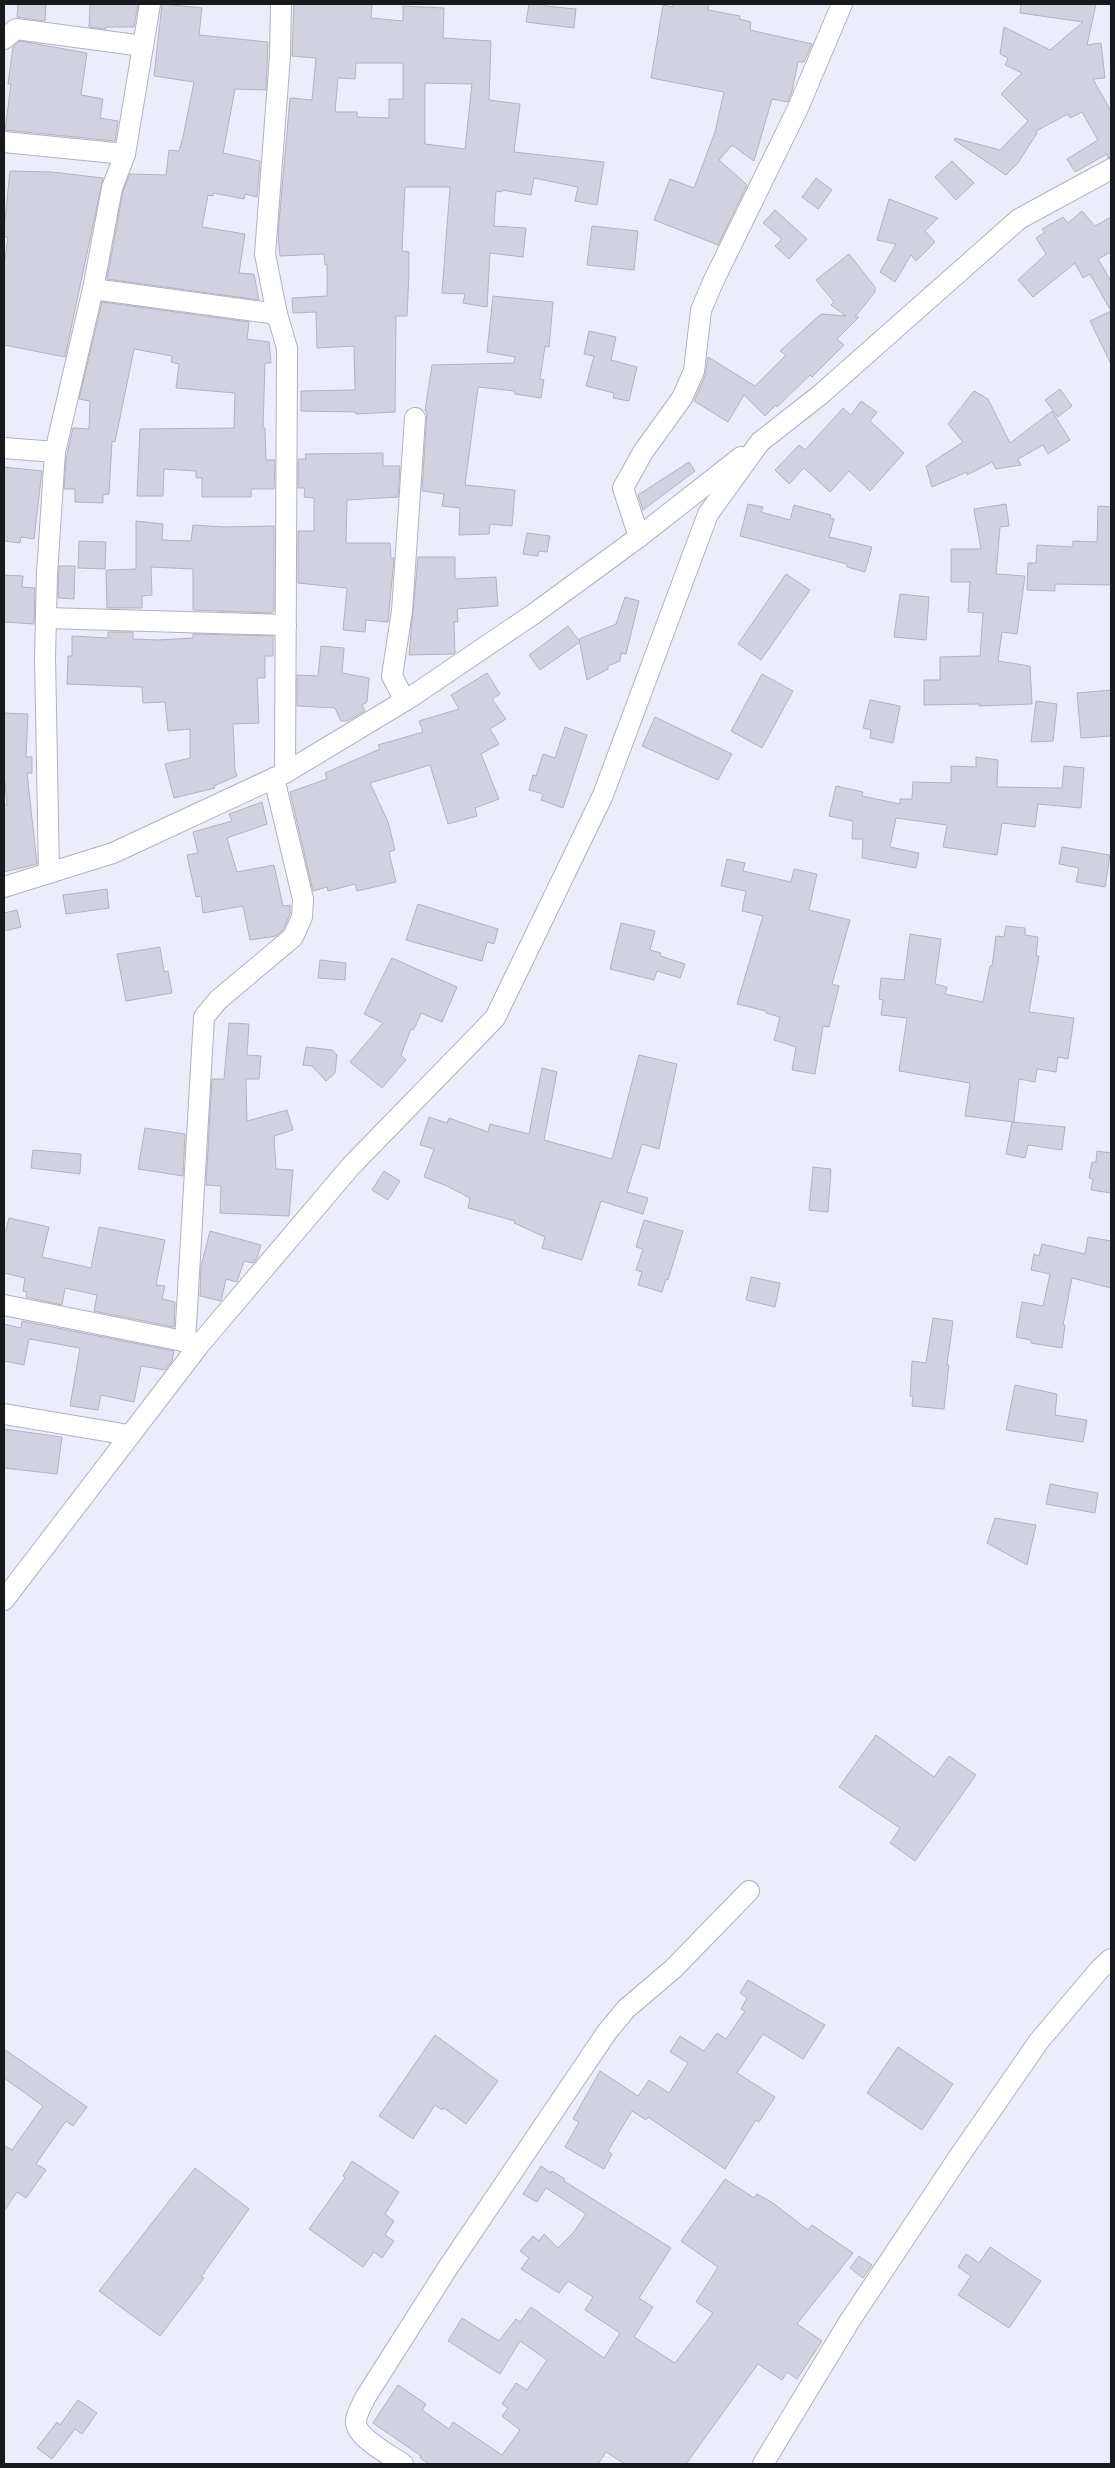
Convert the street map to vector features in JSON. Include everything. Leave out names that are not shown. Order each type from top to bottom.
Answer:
[{"type":"street","points":[[49,873],[46,618],[55,452],[93,289],[112,188],[125,154],[150,4]]},
{"type":"street","points":[[192,1343],[204,1017],[218,1000],[293,936],[302,916],[303,898],[279,776],[286,626],[287,348],[277,314],[264,254],[280,56],[280,4]]},
{"type":"street","points":[[638,537],[623,488],[653,437],[682,398],[694,371],[702,310],[713,282],[798,108],[842,4]]},
{"type":"street","points":[[4,25],[4,40]]},
{"type":"street","points":[[4,40],[16,29],[143,46]]},
{"type":"street","points":[[4,142],[125,154]]},
{"type":"street","points":[[4,887],[113,853],[279,776],[405,701],[535,613],[638,537],[760,442],[820,394],[1019,220],[1111,168]]},
{"type":"street","points":[[93,289],[277,314]]},
{"type":"street","points":[[405,701],[392,676],[402,611],[415,418]]},
{"type":"street","points":[[4,1600],[129,1435],[192,1343],[351,1166],[494,1018],[603,795],[708,514],[760,442]]},
{"type":"street","points":[[4,448],[55,452]]},
{"type":"street","points":[[46,618],[286,626]]},
{"type":"street","points":[[4,1305],[192,1343]]},
{"type":"street","points":[[4,1414],[129,1435]]},
{"type":"street","points":[[403,2464],[365,2438],[357,2429],[356,2419],[365,2398],[447,2269],[607,2032],[626,2010],[672,1969],[749,1891]]},
{"type":"street","points":[[763,2464],[849,2322],[958,2158],[1039,2041],[1100,1969],[1111,1959]]},
{"type":"building","points":[[18,4],[46,4],[45,21],[17,17]]},
{"type":"building","points":[[90,4],[138,4],[134,27],[106,27],[106,29],[89,27]]},
{"type":"building","points":[[162,4],[202,8],[199,35],[268,42],[266,90],[235,89],[223,153],[260,161],[257,197],[245,194],[244,199],[213,193],[213,196],[208,195],[202,227],[245,234],[239,273],[254,274],[259,300],[107,279],[123,191],[130,174],[166,175],[169,150],[179,151],[194,82],[154,76]]},
{"type":"building","points":[[294,4],[372,4],[371,18],[403,21],[403,6],[444,8],[443,38],[491,41],[489,100],[520,104],[514,152],[604,162],[597,205],[575,201],[578,187],[534,178],[531,195],[502,190],[502,192],[496,191],[494,226],[526,228],[523,257],[490,253],[487,307],[463,303],[465,294],[442,293],[450,187],[405,187],[402,251],[409,252],[409,273],[407,316],[396,316],[395,412],[356,414],[356,412],[301,411],[301,391],[355,390],[354,346],[317,348],[316,312],[293,313],[292,298],[327,296],[327,264],[325,265],[324,254],[280,256],[278,234],[290,98],[312,100],[316,58],[292,56]],"holes":[[[356,63],[403,63],[403,99],[389,99],[389,118],[357,117],[357,112],[335,112],[338,78],[355,79]],[[425,83],[472,84],[465,149],[425,144]]]},
{"type":"building","points":[[529,4],[546,4],[545,6],[576,9],[574,28],[526,22]]},
{"type":"building","points":[[673,4],[709,4],[708,10],[740,16],[739,19],[751,22],[750,30],[812,44],[804,62],[798,62],[788,102],[772,99],[754,161],[732,145],[719,160],[747,185],[718,245],[654,220],[670,179],[694,188],[715,132],[724,92],[651,78],[663,5],[673,7]]},
{"type":"building","points":[[1021,4],[1096,4],[1087,45],[1101,43],[1105,78],[1093,79],[1111,111],[1111,157],[1108,158],[1107,154],[1075,172],[1067,159],[1098,140],[1082,112],[1070,118],[1068,114],[1036,131],[1037,133],[1018,163],[1006,175],[954,140],[955,138],[1000,150],[1028,121],[1001,94],[1022,73],[1005,65],[1008,58],[1000,54],[1004,27],[1050,50],[1083,22],[1020,13]]},
{"type":"building","points":[[20,41],[87,53],[81,95],[103,99],[100,118],[118,121],[115,141],[5,130],[11,84],[8,84],[13,47]]},
{"type":"building","points":[[952,161],[974,183],[956,200],[935,177]]},
{"type":"building","points":[[10,171],[52,172],[103,178],[65,357],[4,345],[4,266],[8,237],[4,237],[4,229]]},
{"type":"building","points":[[816,178],[832,190],[818,209],[802,197]]},
{"type":"building","points":[[889,199],[938,218],[925,231],[935,242],[916,261],[911,255],[895,282],[880,272],[896,244],[877,240]]},
{"type":"building","points":[[775,210],[807,239],[789,259],[775,246],[782,239],[763,223]]},
{"type":"building","points":[[1082,211],[1095,226],[1111,217],[1111,252],[1098,259],[1111,281],[1111,311],[1090,274],[1083,278],[1075,263],[1033,297],[1018,280],[1046,254],[1036,238],[1045,232],[1042,229],[1063,217],[1068,223]]},
{"type":"building","points":[[592,226],[638,231],[634,270],[587,265]]},
{"type":"building","points":[[849,254],[875,287],[875,292],[855,317],[859,317],[837,339],[844,345],[812,377],[810,375],[765,416],[744,395],[728,422],[694,401],[705,376],[708,357],[755,386],[786,355],[780,351],[821,314],[846,316],[831,305],[834,302],[816,280]]},
{"type":"building","points":[[493,296],[553,302],[549,347],[545,346],[540,379],[544,380],[541,398],[515,394],[515,391],[478,387],[465,485],[515,490],[512,526],[490,524],[489,534],[459,535],[460,508],[442,506],[444,494],[422,491],[427,411],[425,411],[432,365],[514,363],[515,357],[487,352]]},
{"type":"building","points":[[102,302],[249,322],[247,339],[269,342],[271,363],[265,363],[263,428],[265,428],[266,460],[275,460],[274,489],[251,489],[251,497],[202,497],[202,478],[196,478],[196,471],[164,469],[163,496],[137,496],[140,429],[234,428],[235,393],[176,388],[179,364],[171,362],[172,356],[134,349],[115,442],[112,441],[109,494],[103,495],[103,503],[75,502],[75,489],[64,489],[66,459],[73,428],[89,429],[90,401],[79,399]]},
{"type":"building","points":[[1111,311],[1111,364],[1090,321]]},
{"type":"building","points":[[589,331],[616,337],[611,360],[637,367],[629,401],[613,398],[614,393],[586,386],[594,356],[584,354]]},
{"type":"building","points":[[1060,389],[1072,406],[1058,417],[1045,400]]},
{"type":"building","points":[[974,391],[988,399],[1010,443],[1052,411],[1070,440],[1048,454],[1043,445],[1018,459],[1021,465],[996,469],[992,462],[967,475],[967,472],[932,487],[926,466],[963,442],[948,424]]},
{"type":"building","points":[[861,401],[877,412],[870,421],[904,453],[870,491],[849,471],[830,492],[804,468],[789,484],[775,470],[799,445],[805,450],[843,408],[851,415]]},
{"type":"building","points":[[383,453],[383,466],[400,466],[398,497],[347,500],[346,543],[390,543],[391,558],[394,558],[388,622],[366,620],[365,632],[343,630],[347,588],[298,583],[298,531],[314,531],[314,498],[304,497],[305,488],[298,488],[298,459],[306,459],[305,454]]},
{"type":"building","points":[[689,462],[695,471],[643,510],[638,495]]},
{"type":"building","points":[[4,467],[42,471],[34,539],[21,537],[20,543],[4,541]]},
{"type":"building","points":[[748,504],[763,507],[761,512],[790,520],[794,505],[831,515],[830,519],[834,519],[829,537],[872,547],[865,572],[847,567],[847,564],[740,536]]},
{"type":"building","points":[[1006,504],[1009,526],[1000,527],[996,574],[1025,576],[1017,634],[1002,632],[998,661],[1030,666],[1032,704],[979,706],[979,704],[924,705],[924,680],[940,680],[940,657],[980,656],[983,613],[968,612],[970,582],[951,582],[951,549],[981,549],[974,509]]},
{"type":"building","points":[[1098,506],[1111,507],[1111,585],[1055,584],[1055,591],[1027,590],[1028,563],[1036,563],[1037,545],[1073,547],[1073,541],[1097,542]]},
{"type":"building","points":[[136,521],[163,524],[162,540],[191,541],[193,525],[224,527],[274,526],[274,610],[272,613],[193,610],[193,569],[151,567],[152,595],[142,596],[142,608],[107,608],[106,570],[136,569]]},
{"type":"building","points":[[527,533],[550,536],[547,552],[539,551],[538,556],[523,554]]},
{"type":"building","points":[[79,541],[106,542],[105,569],[78,568]]},
{"type":"building","points":[[418,557],[455,557],[455,579],[496,577],[498,606],[457,609],[458,622],[454,622],[455,653],[453,654],[409,655]]},
{"type":"building","points":[[59,566],[75,566],[74,599],[58,598]]},
{"type":"building","points":[[786,574],[810,590],[761,660],[738,644]]},
{"type":"building","points":[[4,575],[23,576],[22,587],[35,588],[34,624],[4,622]]},
{"type":"building","points":[[900,594],[929,597],[926,640],[894,637]]},
{"type":"building","points":[[625,597],[639,601],[626,654],[621,653],[620,661],[608,666],[608,669],[587,680],[579,639],[616,624]]},
{"type":"building","points":[[568,626],[580,642],[540,670],[529,655]]},
{"type":"building","points":[[108,632],[133,632],[133,639],[158,640],[193,638],[193,634],[273,636],[273,656],[265,656],[265,678],[257,678],[259,723],[233,724],[235,770],[237,776],[214,786],[215,788],[174,798],[165,764],[190,758],[190,729],[168,731],[165,702],[143,703],[142,687],[67,684],[68,656],[72,656],[72,636],[108,638]]},
{"type":"building","points":[[321,646],[344,648],[342,673],[369,678],[367,702],[362,705],[365,711],[347,721],[341,721],[335,708],[297,706],[297,675],[318,676]]},
{"type":"building","points":[[487,673],[500,694],[492,699],[506,719],[490,729],[499,744],[481,754],[499,799],[475,808],[477,816],[448,824],[430,765],[370,783],[388,822],[395,850],[389,852],[396,882],[357,891],[355,884],[328,891],[327,887],[313,891],[290,792],[327,779],[325,773],[380,749],[378,745],[423,732],[419,721],[459,709],[451,695]]},
{"type":"building","points":[[762,674],[793,691],[762,748],[731,731]]},
{"type":"building","points":[[1111,690],[1111,736],[1081,738],[1077,693]]},
{"type":"building","points":[[870,700],[900,706],[893,743],[870,738],[871,730],[863,728]]},
{"type":"building","points":[[1036,701],[1057,704],[1053,741],[1031,742]]},
{"type":"building","points":[[4,713],[28,714],[26,757],[32,757],[32,773],[27,773],[37,864],[4,872],[4,805],[7,805],[4,772]]},
{"type":"building","points":[[655,717],[732,754],[718,780],[642,746]]},
{"type":"building","points":[[565,727],[587,735],[563,808],[541,800],[543,794],[529,790],[533,775],[536,776],[543,754],[555,758]]},
{"type":"building","points":[[976,757],[998,760],[997,787],[1062,788],[1064,766],[1084,768],[1081,808],[1038,804],[1035,827],[1002,823],[997,855],[943,847],[947,825],[896,818],[890,847],[919,853],[916,868],[862,858],[863,839],[852,839],[853,821],[829,816],[836,786],[863,792],[862,796],[900,804],[900,799],[912,799],[913,782],[951,783],[951,766],[976,767]]},
{"type":"building","points":[[262,802],[267,824],[227,838],[237,872],[274,865],[283,906],[290,905],[290,914],[283,930],[276,936],[250,940],[243,906],[203,913],[201,896],[196,897],[187,855],[198,853],[193,832],[232,821],[229,814]]},
{"type":"building","points":[[1062,847],[1110,855],[1105,887],[1076,882],[1079,868],[1059,864]]},
{"type":"building","points":[[727,859],[745,863],[743,871],[791,882],[794,869],[817,874],[809,910],[850,920],[832,984],[839,986],[829,1027],[823,1026],[815,1074],[792,1070],[796,1047],[774,1040],[780,1017],[766,1013],[766,1011],[737,1004],[763,916],[742,911],[746,891],[721,886]]},
{"type":"building","points":[[107,889],[109,908],[66,914],[63,895]]},
{"type":"building","points":[[418,904],[498,929],[494,944],[487,942],[482,961],[406,940]]},
{"type":"building","points":[[17,910],[21,927],[4,931],[4,913]]},
{"type":"building","points":[[621,923],[655,931],[650,950],[661,953],[660,956],[685,964],[680,978],[657,971],[654,980],[610,969]]},
{"type":"building","points":[[1006,926],[1025,928],[1025,935],[1038,937],[1036,956],[1039,956],[1029,1012],[1074,1018],[1068,1059],[1058,1057],[1056,1072],[1037,1069],[1035,1082],[1019,1079],[1014,1122],[965,1116],[970,1083],[899,1071],[907,1018],[881,1015],[883,1000],[879,999],[881,978],[904,980],[910,934],[941,939],[935,984],[947,987],[945,994],[983,1002],[990,966],[992,966],[996,936],[1004,937]]},
{"type":"building","points":[[160,947],[164,972],[168,971],[172,993],[126,1001],[117,954]]},
{"type":"building","points":[[392,958],[457,987],[442,1022],[421,1013],[413,1030],[411,1029],[401,1055],[406,1060],[382,1088],[350,1062],[383,1023],[364,1014]]},
{"type":"building","points":[[320,960],[346,963],[345,980],[318,978]]},
{"type":"building","points":[[229,1023],[249,1024],[247,1055],[261,1056],[259,1079],[246,1079],[247,1121],[287,1110],[293,1130],[274,1136],[276,1169],[293,1170],[289,1216],[220,1213],[221,1186],[206,1185],[212,1079],[224,1079]]},
{"type":"building","points":[[306,1047],[332,1050],[337,1055],[335,1073],[326,1081],[312,1066],[303,1065]]},
{"type":"building","points":[[639,1055],[677,1064],[659,1149],[642,1144],[627,1192],[648,1198],[643,1214],[601,1201],[582,1260],[542,1248],[545,1237],[514,1223],[515,1221],[468,1208],[470,1198],[424,1177],[434,1149],[420,1145],[429,1117],[447,1123],[449,1118],[488,1132],[490,1124],[529,1134],[542,1068],[557,1072],[544,1140],[612,1159]]},
{"type":"building","points":[[1012,1122],[1065,1127],[1062,1150],[1028,1145],[1025,1158],[1006,1154]]},
{"type":"building","points":[[145,1128],[185,1134],[183,1176],[138,1169]]},
{"type":"building","points":[[33,1150],[81,1154],[80,1174],[31,1168]]},
{"type":"building","points":[[1097,1151],[1111,1153],[1111,1193],[1091,1190],[1093,1179],[1089,1178],[1092,1162],[1096,1162]]},
{"type":"building","points":[[813,1167],[831,1169],[828,1212],[809,1210]]},
{"type":"building","points":[[384,1171],[400,1181],[388,1200],[372,1190]]},
{"type":"building","points":[[9,1218],[49,1227],[42,1257],[91,1268],[99,1227],[165,1240],[156,1285],[165,1286],[162,1299],[175,1302],[174,1327],[94,1311],[97,1295],[65,1288],[62,1305],[26,1297],[27,1292],[23,1291],[25,1278],[4,1273],[4,1230],[6,1230]]},
{"type":"building","points":[[644,1220],[683,1231],[668,1280],[666,1279],[662,1292],[638,1285],[642,1272],[636,1270],[643,1249],[636,1247]]},
{"type":"building","points":[[210,1231],[261,1245],[257,1258],[253,1263],[244,1261],[237,1282],[226,1279],[221,1301],[200,1296],[201,1266]]},
{"type":"building","points":[[1088,1237],[1111,1241],[1111,1288],[1072,1278],[1063,1325],[1065,1325],[1062,1348],[1031,1343],[1031,1340],[1016,1337],[1022,1302],[1043,1306],[1050,1274],[1031,1270],[1034,1254],[1039,1256],[1042,1244],[1085,1254]]},
{"type":"building","points":[[751,1277],[780,1283],[775,1307],[746,1300]]},
{"type":"building","points":[[933,1318],[953,1321],[944,1409],[912,1406],[913,1397],[910,1396],[912,1361],[926,1363]]},
{"type":"building","points":[[22,1321],[174,1351],[172,1361],[165,1370],[141,1366],[134,1402],[101,1395],[98,1410],[70,1406],[80,1348],[29,1339],[24,1365],[4,1361],[4,1324],[21,1328]]},
{"type":"building","points":[[1015,1385],[1057,1394],[1055,1415],[1087,1420],[1083,1442],[1006,1430]]},
{"type":"building","points":[[4,1429],[62,1437],[57,1474],[4,1468]]},
{"type":"building","points":[[1050,1484],[1098,1493],[1095,1513],[1046,1504]]},
{"type":"building","points":[[995,1518],[1036,1525],[1027,1565],[987,1543]]},
{"type":"building","points":[[876,1735],[934,1777],[949,1756],[976,1775],[915,1861],[890,1843],[900,1828],[839,1787]]},
{"type":"building","points":[[748,1980],[825,2025],[803,2059],[763,2034],[737,2073],[775,2097],[759,2122],[756,2120],[725,2169],[648,2117],[646,2120],[632,2111],[608,2151],[612,2154],[604,2169],[565,2147],[579,2122],[573,2119],[600,2071],[638,2096],[649,2080],[669,2093],[688,2063],[670,2052],[680,2036],[704,2051],[717,2033],[726,2039],[745,2011],[741,2009],[747,1998],[740,1993]]},
{"type":"building","points":[[435,2035],[498,2081],[466,2124],[444,2108],[442,2110],[435,2105],[413,2139],[379,2116]]},
{"type":"building","points":[[898,2047],[953,2084],[922,2130],[867,2093]]},
{"type":"building","points":[[4,2049],[87,2107],[73,2126],[66,2121],[36,2164],[46,2170],[26,2198],[17,2192],[4,2211],[4,2145],[12,2150],[43,2106],[4,2078]]},
{"type":"building","points":[[352,2161],[399,2192],[385,2214],[394,2221],[385,2235],[394,2241],[382,2258],[374,2252],[363,2267],[309,2229],[345,2178],[343,2176]]},
{"type":"building","points":[[541,2166],[565,2179],[564,2181],[671,2248],[639,2298],[653,2307],[634,2337],[675,2363],[713,2313],[696,2302],[718,2267],[681,2241],[725,2179],[754,2198],[757,2194],[773,2203],[808,2230],[812,2225],[853,2253],[797,2324],[822,2341],[797,2379],[787,2372],[782,2380],[758,2364],[686,2464],[625,2464],[606,2452],[598,2464],[429,2464],[420,2458],[421,2456],[373,2423],[398,2385],[426,2404],[422,2410],[449,2429],[453,2422],[502,2455],[520,2430],[502,2416],[508,2408],[502,2404],[516,2383],[527,2390],[547,2360],[520,2341],[500,2374],[448,2341],[462,2318],[499,2341],[516,2319],[520,2322],[531,2307],[604,2358],[620,2333],[585,2310],[593,2297],[568,2281],[559,2293],[521,2269],[529,2258],[520,2251],[533,2236],[539,2241],[544,2234],[558,2248],[573,2233],[586,2214],[546,2188],[537,2202],[523,2194]]},
{"type":"building","points":[[195,2168],[249,2209],[201,2277],[204,2278],[160,2336],[99,2291]]},
{"type":"building","points":[[990,2247],[1041,2281],[1009,2328],[958,2295],[971,2276],[958,2267],[966,2254],[979,2263]]},
{"type":"building","points":[[859,2256],[872,2265],[863,2278],[850,2268]]},
{"type":"building","points":[[78,2400],[97,2413],[82,2434],[75,2429],[52,2459],[37,2448],[57,2422],[60,2425]]}]
